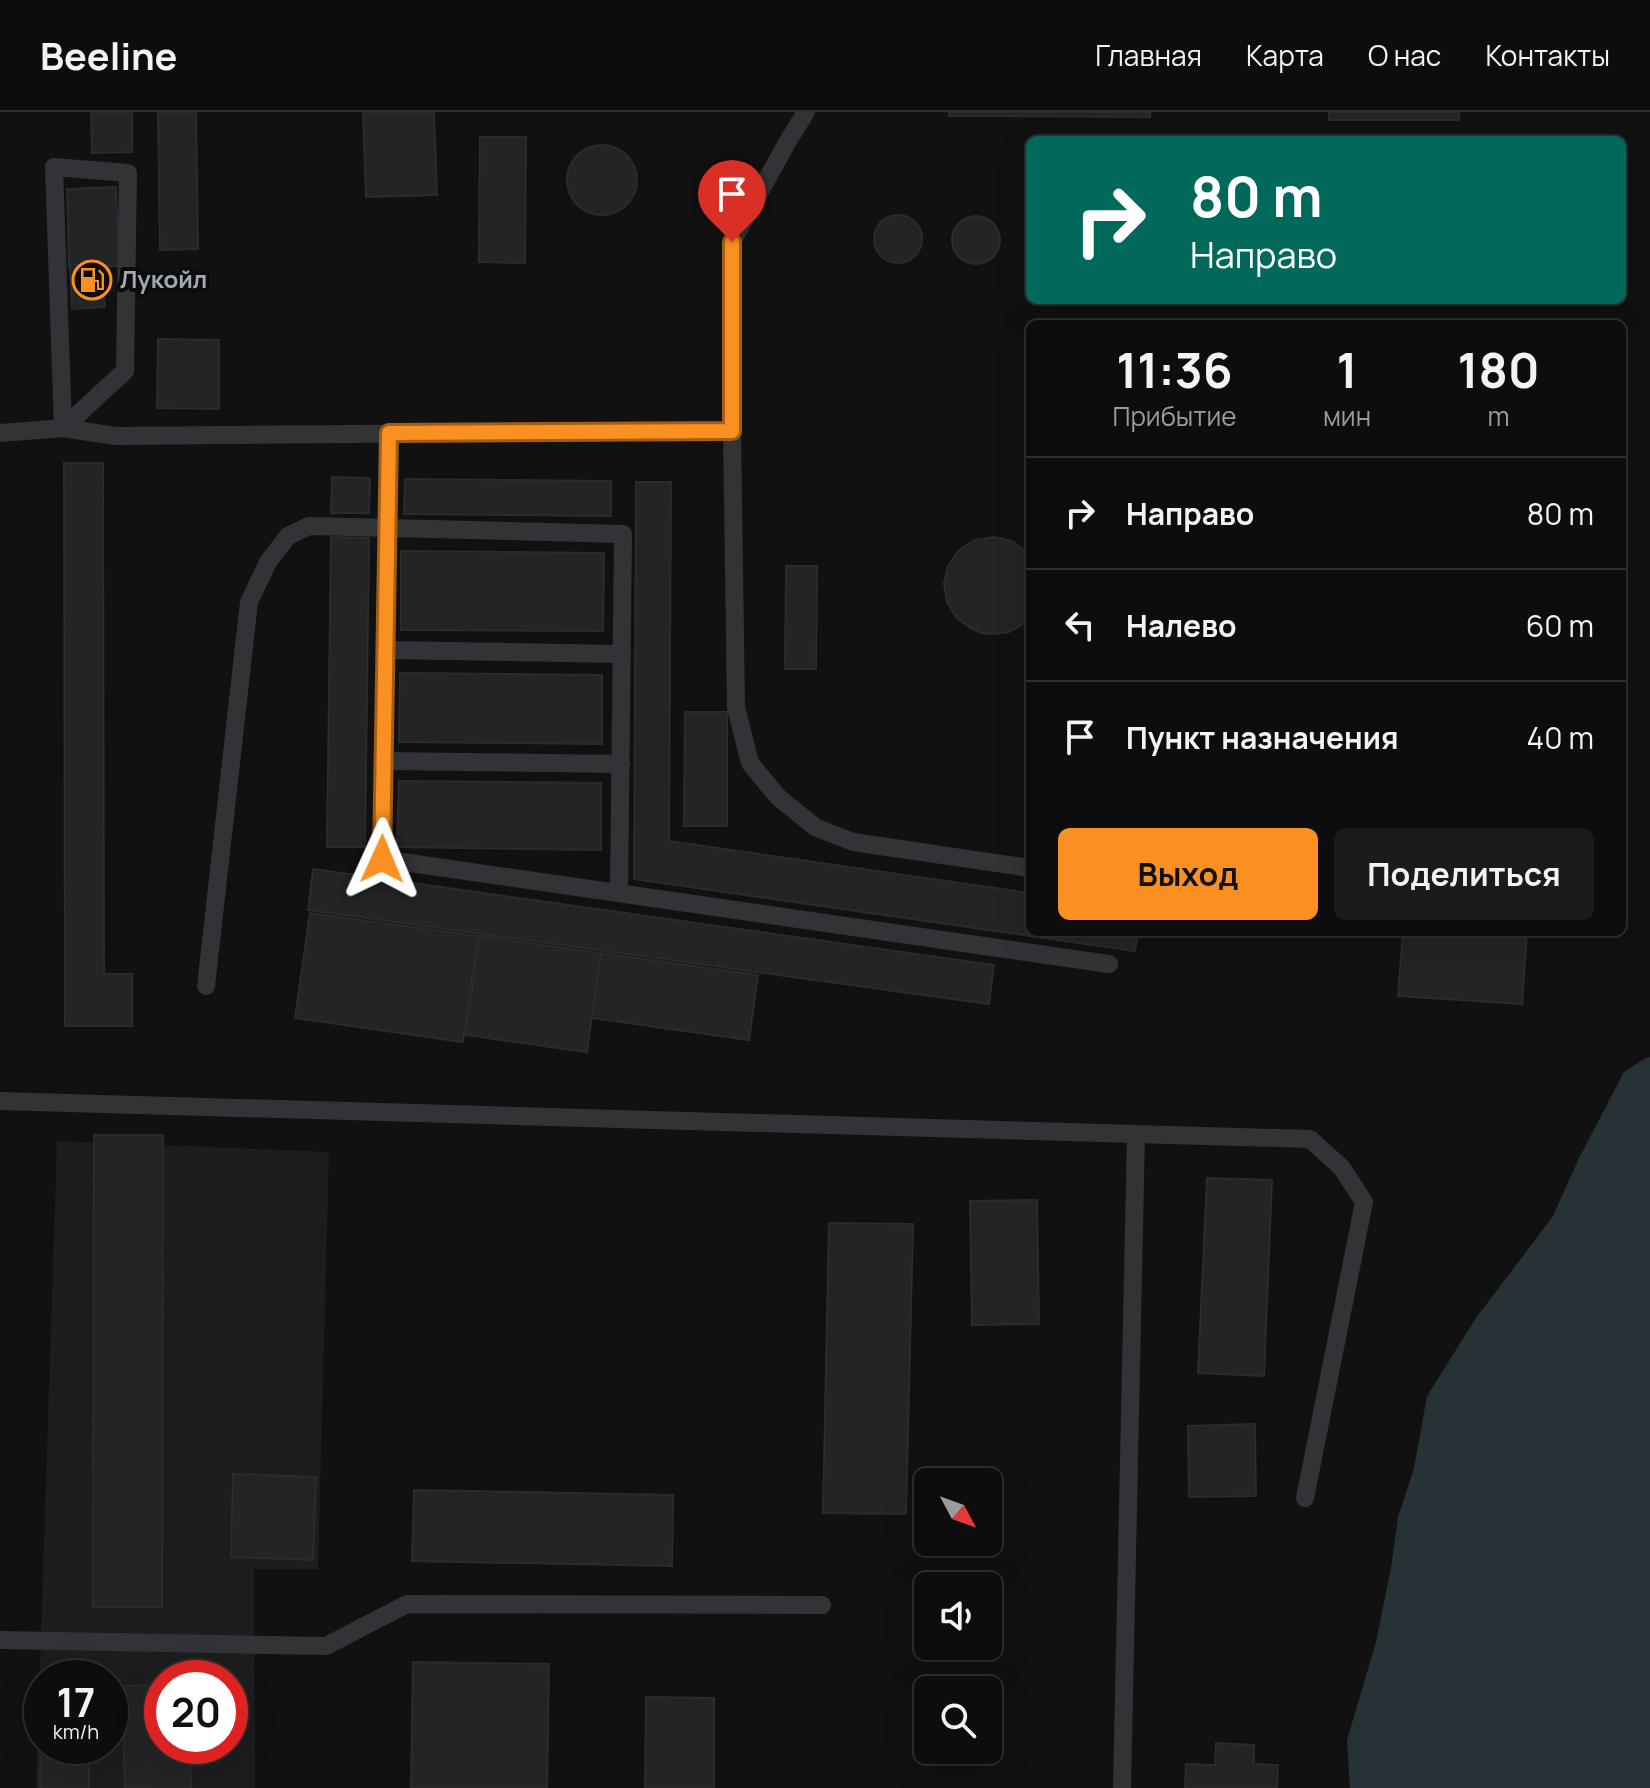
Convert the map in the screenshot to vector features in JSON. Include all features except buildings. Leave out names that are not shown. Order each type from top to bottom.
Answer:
[{"type":"lane","points":[[806,112],[732,242],[736,707],[750,763],[778,797],[815,827],[853,842],[1026,867]]},
{"type":"lane","points":[[54,167],[128,173],[125,371],[63,428],[54,167]]},
{"type":"lane","points":[[0,433],[63,428],[115,436],[732,431]]},
{"type":"lane","points":[[389,433],[382,859],[1109,964]]},
{"type":"lane","points":[[206,986],[249,602],[268,562],[288,536],[309,526],[623,534],[619,893]]},
{"type":"lane","points":[[385,650],[622,654]]},
{"type":"lane","points":[[383,761],[621,764]]},
{"type":"lane","points":[[0,1101],[1310,1139],[1342,1168],[1364,1202],[1305,1498]]},
{"type":"lane","points":[[1122,1788],[1136,1134]]},
{"type":"lane","points":[[0,1640],[326,1646],[407,1604],[822,1605]]},
{"type":"shaded area","points":[[1650,1057],[1650,1788],[1350,1788],[1347,1740],[1376,1642],[1398,1517],[1414,1468],[1427,1396],[1476,1318],[1553,1216],[1624,1072]]},
{"type":"shaded area","points":[[57,1141],[329,1152],[318,1569],[254,1569],[255,1788],[36,1788],[37,1764],[128,1764],[128,1660],[40,1660]]},
{"type":"place","name":"Лукойл","points":[[92,280]]},
{"type":"route","points":[[382,859],[389,433],[732,431],[732,242]]}]
